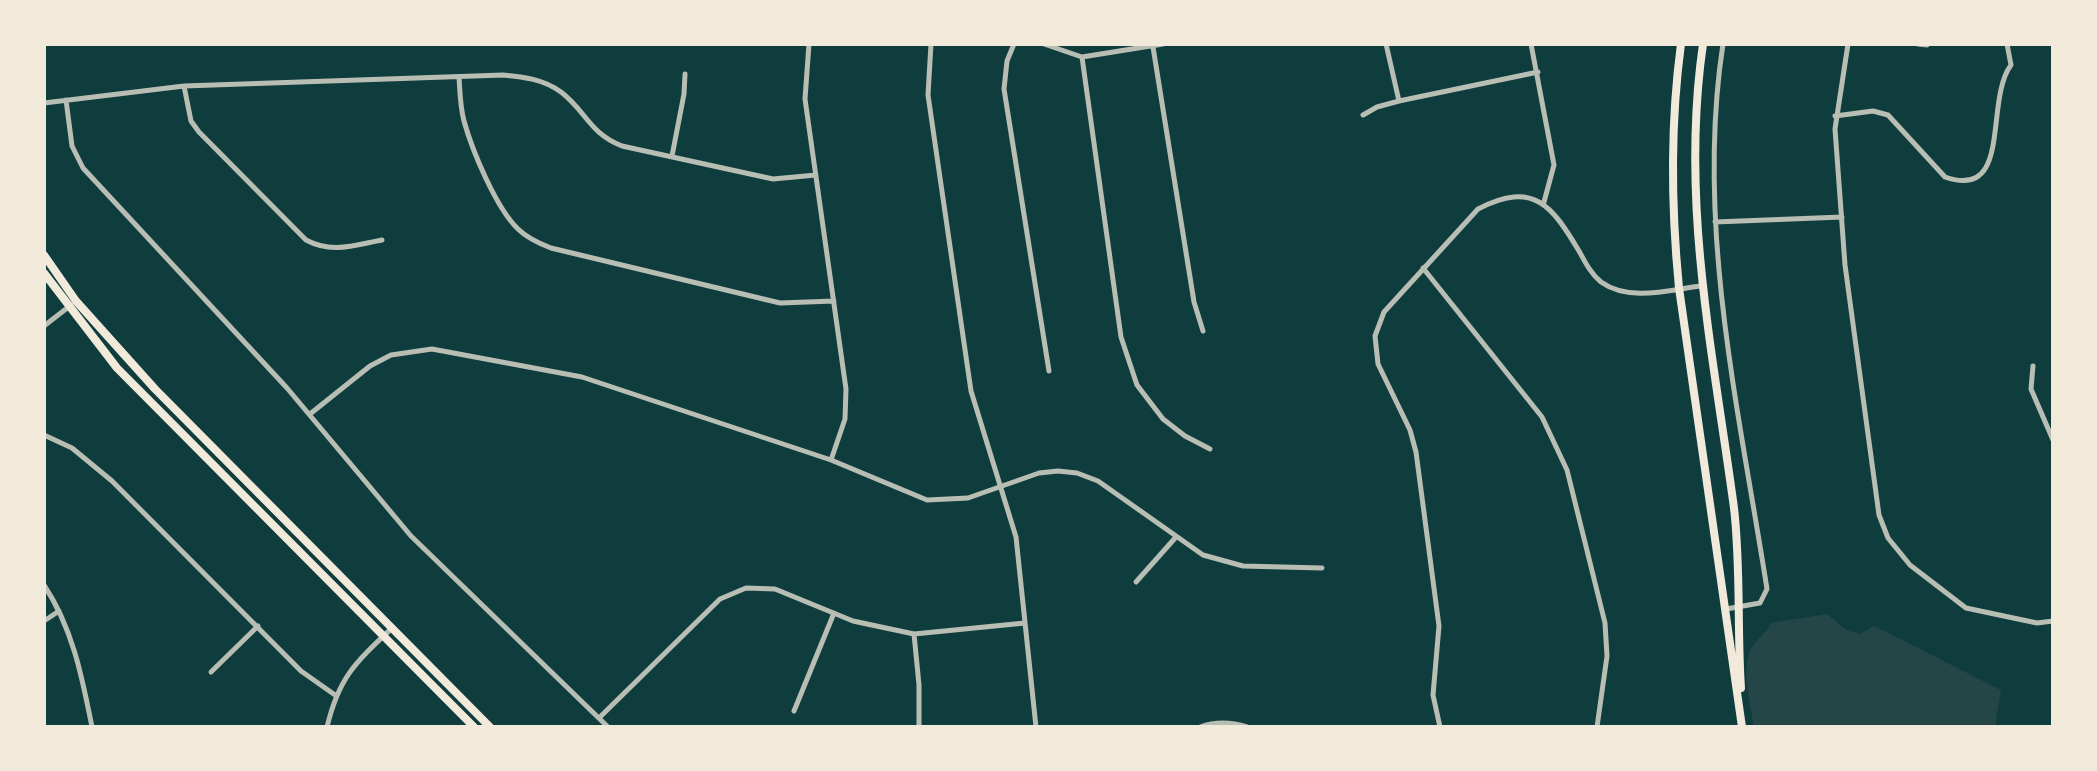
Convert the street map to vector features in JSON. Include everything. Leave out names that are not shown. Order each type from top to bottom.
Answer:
[{"type":"main road","points":[[1681,44],[1672,178],[1679,288],[1744,727]]},
{"type":"main road","points":[[1703,44],[1694,153],[1700,286],[1734,509],[1744,727]]},
{"type":"main road","points":[[44,255],[76,301],[155,389],[490,727]]},
{"type":"main road","points":[[44,274],[67,308],[117,368],[474,727]]},
{"type":"street","points":[[809,44],[805,99],[847,403],[845,419],[831,460]]},
{"type":"street","points":[[931,44],[928,96],[971,391],[1016,537],[1035,727]]},
{"type":"street","points":[[1014,44],[1007,61],[1004,89],[1049,371]]},
{"type":"street","points":[[1044,44],[1082,57],[1163,44]]},
{"type":"street","points":[[1386,44],[1399,101]]},
{"type":"street","points":[[1531,44],[1554,165],[1544,202]]},
{"type":"street","points":[[1723,44],[1714,140],[1715,222],[1721,291],[1766,589],[1760,603],[1726,609]]},
{"type":"street","points":[[1848,44],[1835,116],[1845,265],[1879,515],[1888,538],[1910,565],[1966,608],[2036,623],[2053,621]]},
{"type":"street","points":[[1918,44],[1927,45]]},
{"type":"street","points":[[1835,116],[1873,111],[1888,115],[1945,177],[1958,182],[1972,181],[1984,173],[1992,159],[1999,86],[2011,65],[2012,54],[2007,44]]},
{"type":"street","points":[[1153,47],[1194,302],[1203,331]]},
{"type":"street","points":[[1082,57],[1121,337],[1137,386],[1163,419],[1185,436],[1210,449]]},
{"type":"street","points":[[1363,116],[1377,107],[1399,101],[1538,72]]},
{"type":"street","points":[[671,156],[684,94],[685,74]]},
{"type":"street","points":[[44,103],[184,86],[503,75],[529,77],[563,93],[592,129],[606,139],[773,179],[816,175]]},
{"type":"street","points":[[459,77],[461,108],[470,139],[502,208],[516,228],[532,240],[551,248],[780,303],[834,301]]},
{"type":"street","points":[[184,86],[191,121],[198,132],[306,240],[319,247],[335,249],[382,240]]},
{"type":"street","points":[[66,100],[72,146],[83,168],[310,414],[375,497],[411,536],[608,727]]},
{"type":"street","points":[[1440,727],[1433,695],[1439,626],[1416,452],[1409,430],[1378,364],[1374,336],[1384,312],[1478,209],[1495,200],[1514,197],[1544,202],[1559,218],[1600,281],[1627,292],[1700,286]]},
{"type":"street","points":[[1715,222],[1842,216]]},
{"type":"street","points":[[1423,268],[1542,417],[1567,470],[1605,623],[1607,656],[1597,727]]},
{"type":"street","points":[[44,326],[76,301]]},
{"type":"street","points":[[310,414],[370,366],[391,355],[432,349],[582,377],[831,460],[927,500],[968,498],[1039,473],[1077,473],[1098,481],[1202,555],[1222,562],[1322,568]]},
{"type":"street","points":[[2033,366],[2031,389],[2053,440]]},
{"type":"street","points":[[44,435],[72,449],[113,481],[301,670],[335,695]]},
{"type":"street","points":[[1136,582],[1176,537]]},
{"type":"street","points":[[44,585],[78,656],[92,727]]},
{"type":"street","points":[[598,718],[720,599],[746,588],[775,589],[834,613],[914,634],[1025,623]]},
{"type":"street","points":[[44,621],[58,611]]},
{"type":"street","points":[[794,710],[834,613]]},
{"type":"street","points":[[211,672],[258,626]]},
{"type":"street","points":[[327,727],[335,695],[350,671],[392,628]]},
{"type":"street","points":[[914,634],[919,685],[919,727]]},
{"type":"street","points":[[1200,727],[1212,723],[1233,722],[1247,727]]},
{"type":"shaded area","points":[[1827,614],[1846,630],[1860,634],[1874,626],[2001,690],[1995,727],[1754,727],[1746,672],[1753,646],[1771,623]]}]
